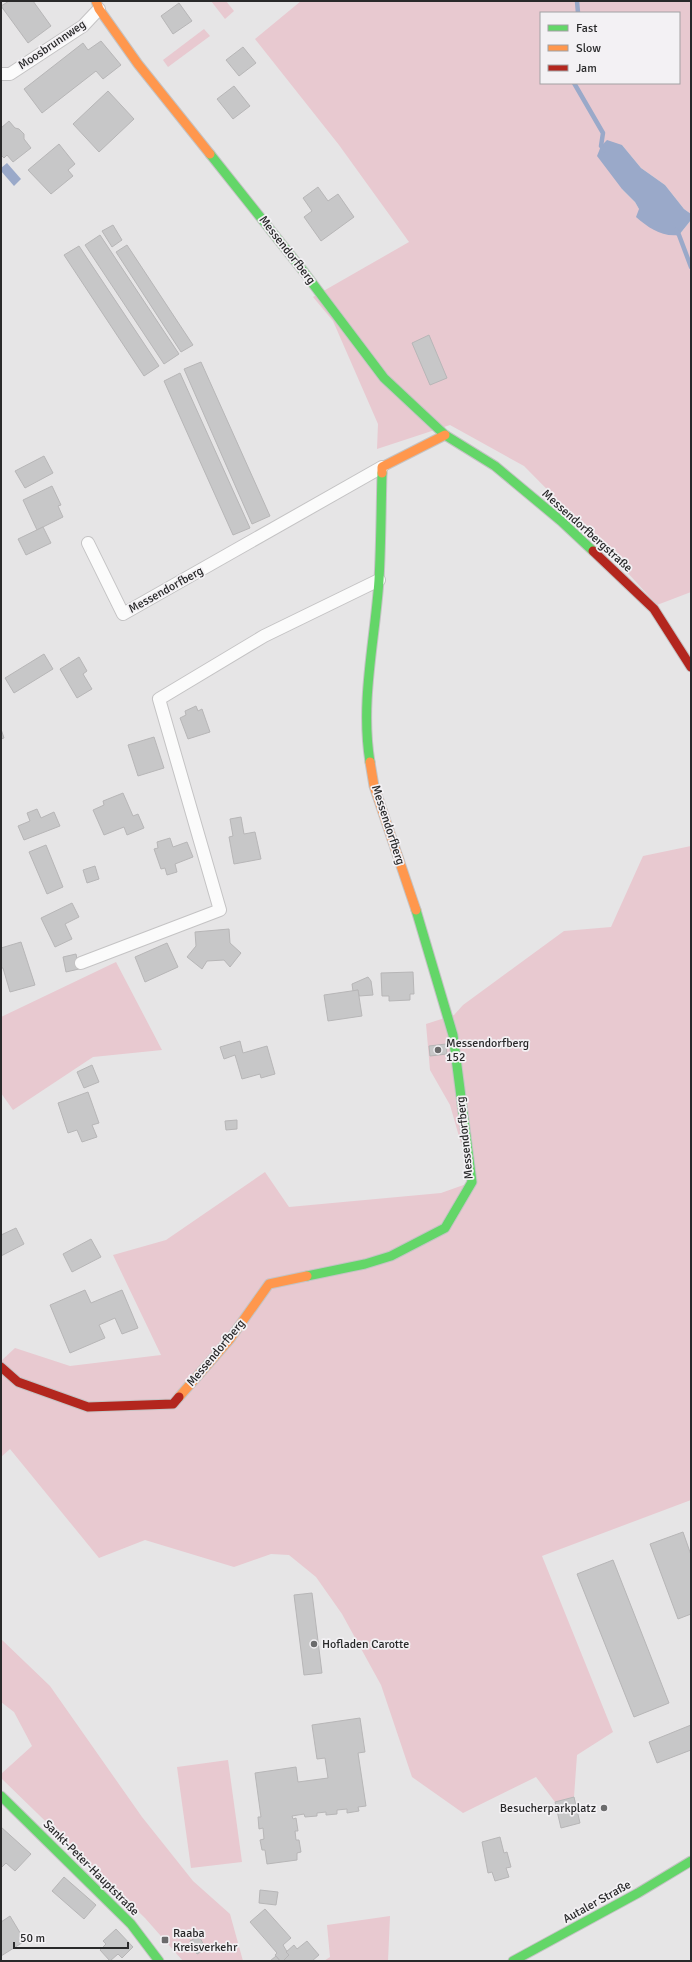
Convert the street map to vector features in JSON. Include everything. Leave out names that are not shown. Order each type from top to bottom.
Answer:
[{"type":"street","name":"Moosbrunnweg","points":[[1,74],[10,74],[83,26],[97,5]]},
{"type":"street","name":"Messendorfberg","points":[[88,543],[123,614],[382,467],[445,435],[384,378],[304,272],[138,64],[97,5]]},
{"type":"street","name":"Messendorfbergstraße","points":[[445,435],[495,466],[561,521],[654,609],[691,667]]},
{"type":"street","name":"Messendorfberg","points":[[1,1367],[18,1382],[88,1407],[173,1404],[230,1339],[269,1284],[365,1264],[391,1256],[445,1228],[472,1182],[453,1035],[410,891],[374,786],[366,738],[367,692],[379,580],[382,467]]},
{"type":"street","points":[[81,963],[220,910],[159,699],[264,636],[379,580]]},
{"type":"street","name":"Sankt-Peter-Hauptstraße","points":[[1,1796],[131,1924],[159,1961]]},
{"type":"street","name":"Autaler Straße","points":[[513,1961],[638,1893],[691,1861]]},
{"type":"shaded area","points":[[211,1],[226,1],[234,11],[225,19]]},
{"type":"shaded area","points":[[301,1],[691,1],[691,214],[684,209],[665,185],[641,168],[622,145],[622,189],[635,202],[639,209],[679,235],[691,220],[691,592],[657,605],[605,548],[524,466],[450,425],[377,449],[378,424],[333,321],[313,297],[409,242],[339,145],[255,39]]},
{"type":"shaded area","points":[[204,29],[210,36],[168,67],[163,60]]},
{"type":"shaded area","points":[[691,846],[691,1500],[542,1556],[613,1732],[577,1755],[574,1797],[555,1802],[536,1777],[463,1813],[412,1777],[381,1685],[342,1614],[316,1577],[289,1555],[271,1554],[234,1567],[145,1540],[99,1558],[10,1449],[1,1457],[1,1361],[15,1348],[70,1366],[161,1355],[113,1255],[166,1240],[265,1172],[289,1207],[441,1193],[472,1182],[450,1105],[430,1070],[426,1024],[454,1015],[463,1005],[564,931],[611,927],[643,856]]},
{"type":"shaded area","points":[[116,962],[162,1050],[93,1057],[13,1110],[1,1093],[1,1017]]},
{"type":"shaded area","points":[[1,1639],[50,1686],[142,1817],[193,1881],[230,1914],[243,1961],[183,1961],[145,1918],[1,1778],[1,1774],[32,1746],[14,1712],[1,1702]]},
{"type":"shaded area","points":[[228,1760],[242,1862],[191,1868],[177,1767]]},
{"type":"shaded area","points":[[390,1916],[388,1961],[324,1961],[330,1957],[327,1925]]},
{"type":"water","points":[[607,140],[622,145],[641,168],[665,185],[684,209],[691,214],[691,220],[679,235],[667,235],[656,231],[636,217],[639,209],[635,202],[622,189],[597,156],[601,146]]},
{"type":"water","points":[[7,163],[21,179],[14,186],[1,171],[1,168]]},
{"type":"building","points":[[9,1],[33,1],[51,26],[28,43],[1,6]]},
{"type":"building","points":[[179,3],[192,21],[173,34],[161,16]]},
{"type":"building","points":[[101,41],[121,65],[103,79],[96,71],[42,113],[24,89],[83,43],[88,50]]},
{"type":"building","points":[[243,47],[256,63],[239,76],[226,60]]},
{"type":"building","points":[[234,86],[250,106],[233,119],[217,99]]},
{"type":"building","points":[[108,91],[134,119],[99,152],[73,124]]},
{"type":"building","points":[[9,121],[15,128],[19,129],[24,134],[24,139],[31,148],[13,162],[7,155],[4,158],[1,155],[1,128]]},
{"type":"building","points":[[59,144],[75,164],[68,170],[73,176],[51,194],[28,170]]},
{"type":"building","points":[[318,187],[328,201],[338,194],[354,217],[321,241],[304,217],[312,211],[303,198]]},
{"type":"building","points":[[113,225],[122,240],[112,247],[102,231]]},
{"type":"building","points":[[100,235],[179,354],[164,364],[85,245]]},
{"type":"building","points":[[127,245],[193,345],[181,352],[116,252]]},
{"type":"building","points":[[79,246],[159,366],[144,376],[64,255]]},
{"type":"building","points":[[429,335],[447,378],[430,385],[412,343]]},
{"type":"building","points":[[201,362],[270,516],[252,524],[184,369]]},
{"type":"building","points":[[180,373],[250,528],[233,535],[164,381]]},
{"type":"building","points":[[44,456],[53,473],[25,488],[15,471]]},
{"type":"building","points":[[52,486],[61,505],[58,506],[63,517],[37,530],[23,500]]},
{"type":"building","points":[[43,527],[51,543],[26,555],[18,539]]},
{"type":"building","points":[[44,654],[53,669],[14,693],[5,678]]},
{"type":"building","points":[[79,657],[87,671],[83,674],[92,689],[77,698],[60,669]]},
{"type":"building","points":[[196,706],[198,711],[202,709],[210,732],[188,739],[180,718],[186,715],[185,711]]},
{"type":"building","points":[[1,729],[4,738],[1,739]]},
{"type":"building","points":[[154,737],[164,768],[138,776],[128,745]]},
{"type":"building","points":[[123,793],[133,816],[138,814],[144,828],[127,835],[124,827],[104,835],[93,810],[104,805],[103,801]]},
{"type":"building","points":[[37,809],[41,818],[54,812],[60,826],[24,840],[18,826],[30,821],[27,813]]},
{"type":"building","points":[[241,817],[244,834],[255,832],[261,859],[234,864],[229,837],[233,836],[230,819]]},
{"type":"building","points":[[170,838],[173,847],[187,842],[193,857],[175,864],[177,872],[167,875],[165,868],[161,869],[154,849],[158,848],[157,842]]},
{"type":"building","points":[[46,845],[63,887],[47,894],[29,852]]},
{"type":"building","points":[[95,866],[99,879],[87,883],[83,870]]},
{"type":"building","points":[[72,903],[79,917],[65,924],[72,939],[55,947],[41,918]]},
{"type":"building","points":[[229,929],[230,943],[241,953],[230,967],[224,960],[207,961],[202,969],[187,957],[196,946],[195,932]]},
{"type":"building","points":[[21,942],[35,985],[10,992],[3,968],[1,968],[1,948]]},
{"type":"building","points":[[167,943],[178,967],[145,982],[135,957]]},
{"type":"building","points":[[76,954],[79,969],[66,972],[63,957]]},
{"type":"building","points":[[413,972],[414,994],[410,994],[410,1000],[389,1001],[389,996],[382,996],[381,973]]},
{"type":"building","points":[[368,977],[371,981],[373,995],[359,996],[358,990],[353,991],[352,984]]},
{"type":"building","points":[[358,990],[362,1016],[328,1021],[324,995]]},
{"type":"building","points":[[240,1041],[243,1053],[267,1046],[275,1074],[261,1078],[260,1074],[242,1079],[235,1055],[224,1059],[220,1047]]},
{"type":"building","name":"Messendorfberg 152","points":[[446,1044],[447,1054],[430,1056],[429,1046]]},
{"type":"building","points":[[92,1065],[99,1082],[84,1088],[77,1072]]},
{"type":"building","points":[[88,1092],[99,1123],[92,1125],[97,1137],[82,1142],[77,1130],[68,1133],[58,1103]]},
{"type":"building","points":[[237,1120],[237,1129],[226,1130],[225,1121]]},
{"type":"building","points":[[16,1228],[24,1244],[1,1256],[1,1235]]},
{"type":"building","points":[[91,1239],[101,1257],[72,1272],[63,1254]]},
{"type":"building","points":[[85,1290],[91,1303],[122,1290],[138,1328],[122,1334],[115,1318],[99,1325],[105,1338],[70,1353],[50,1305]]},
{"type":"building","points":[[683,1532],[691,1555],[691,1614],[678,1619],[650,1544]]},
{"type":"building","points":[[613,1560],[669,1703],[634,1717],[577,1574]]},
{"type":"building","points":[[312,1593],[322,1673],[304,1675],[294,1595]]},
{"type":"building","points":[[360,1718],[365,1752],[358,1753],[366,1806],[358,1807],[359,1811],[347,1813],[347,1809],[337,1810],[337,1814],[326,1815],[326,1812],[317,1813],[317,1816],[305,1817],[304,1814],[292,1816],[293,1819],[296,1818],[298,1831],[295,1831],[296,1840],[299,1840],[301,1852],[297,1853],[297,1860],[267,1864],[265,1850],[262,1850],[260,1840],[264,1839],[263,1828],[259,1829],[258,1817],[261,1817],[255,1773],[296,1767],[298,1782],[328,1778],[325,1758],[317,1759],[312,1725]]},
{"type":"building","points":[[691,1725],[691,1750],[657,1763],[649,1742]]},
{"type":"building","points":[[574,1797],[580,1823],[561,1828],[555,1802]]},
{"type":"building","points":[[1,1827],[31,1854],[15,1871],[6,1863],[1,1868]]},
{"type":"building","points":[[500,1837],[504,1853],[507,1852],[511,1867],[506,1868],[509,1877],[495,1881],[492,1872],[488,1873],[482,1842]]},
{"type":"building","points":[[64,1877],[96,1905],[84,1919],[52,1891]]},
{"type":"building","points":[[260,1890],[278,1892],[276,1905],[259,1903]]},
{"type":"building","points":[[265,1909],[291,1938],[283,1945],[289,1955],[283,1961],[280,1961],[275,1955],[277,1953],[250,1922]]},
{"type":"building","points":[[10,1916],[25,1941],[1,1956],[1,1922]]},
{"type":"building","points":[[116,1929],[133,1947],[122,1958],[118,1954],[110,1961],[100,1950],[106,1944],[103,1941]]},
{"type":"building","points":[[199,1936],[206,1949],[197,1954],[190,1941]]},
{"type":"building","points":[[307,1941],[319,1955],[312,1961],[283,1961],[289,1955],[286,1952],[294,1945],[297,1949]]},
{"type":"building","points":[[276,1956],[280,1961],[270,1961]]},
{"type":"waterway","points":[[577,1],[578,12]]},
{"type":"waterway","points":[[575,84],[603,133],[601,146],[604,150]]},
{"type":"waterway","points":[[676,230],[691,267]]},
{"type":"traffic: fast","points":[[210,154],[304,272],[384,378],[445,435],[495,466],[561,521],[593,551]]},
{"type":"traffic: fast","points":[[370,762],[367,739],[367,694],[379,580],[382,473]]},
{"type":"traffic: fast","points":[[307,1276],[365,1264],[391,1256],[445,1228],[472,1182],[453,1035],[416,910]]},
{"type":"traffic: fast","points":[[1,1796],[131,1924],[159,1961]]},
{"type":"traffic: fast","points":[[513,1961],[638,1893],[691,1861]]},
{"type":"traffic: slow","points":[[96,1],[99,9],[138,64],[210,154]]},
{"type":"traffic: slow","points":[[382,473],[382,467],[445,435]]},
{"type":"traffic: slow","points":[[370,762],[374,786],[416,910]]},
{"type":"traffic: slow","points":[[179,1397],[230,1339],[269,1284],[307,1276]]},
{"type":"traffic: jam","points":[[593,551],[654,609],[691,667]]},
{"type":"traffic: jam","points":[[1,1367],[18,1382],[88,1407],[173,1404],[179,1397]]},
{"type":"place","name":"Messendorfberg 152","points":[[438,1050]]},
{"type":"place","name":"Hofladen Carotte","points":[[314,1644]]},
{"type":"place","name":"Besucherparkplatz","points":[[604,1808]]},
{"type":"place","name":"Raaba Kreisverkehr","points":[[165,1940]]}]
